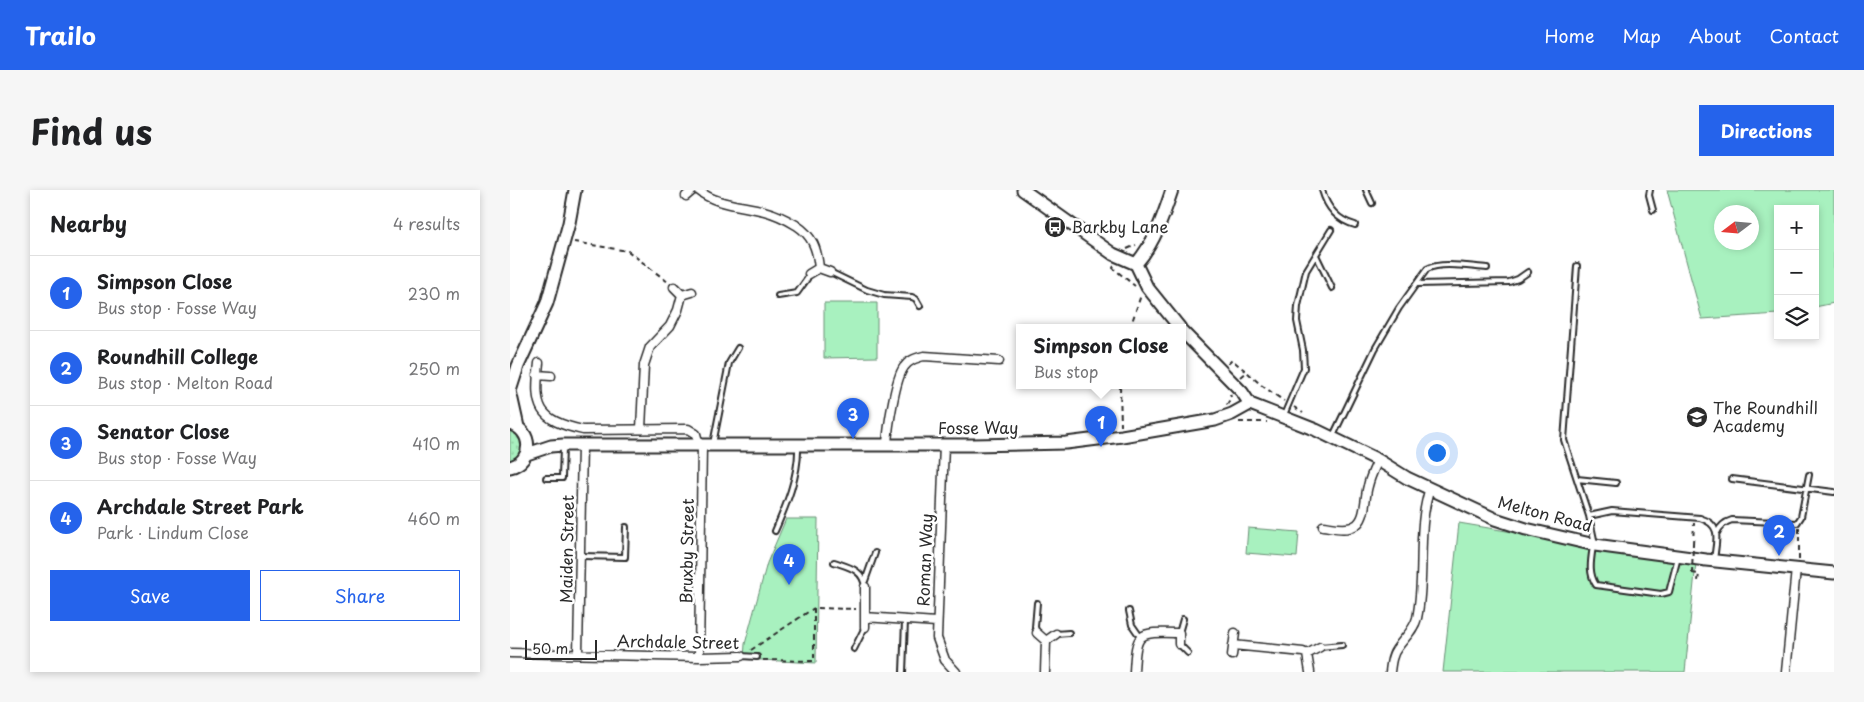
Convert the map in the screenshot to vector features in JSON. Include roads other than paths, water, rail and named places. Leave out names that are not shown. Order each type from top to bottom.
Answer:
[{"type":"street","points":[[512,468],[522,461],[527,454],[528,448],[526,436],[514,425],[510,391],[518,366],[547,303],[565,240],[574,190]]},
{"type":"street","points":[[686,196],[693,190]]},
{"type":"street","points":[[698,190],[706,197],[766,211],[794,223],[810,237],[818,254],[818,268]]},
{"type":"street","points":[[1023,190],[1113,254],[1136,264],[1146,253],[1158,231],[1172,190]]},
{"type":"street","name":"Melton Road","points":[[1136,264],[1147,287],[1176,324]]},
{"type":"street","points":[[818,268],[830,272]]},
{"type":"street","points":[[809,274],[818,268]]},
{"type":"street","points":[[674,287],[682,295]]},
{"type":"street","points":[[682,295],[692,292]]},
{"type":"street","points":[[642,429],[644,365],[650,347],[670,326],[678,310],[682,295]]},
{"type":"street","name":"Melton Road","points":[[1186,335],[1222,371],[1250,404],[1332,438],[1378,460],[1407,478],[1495,519],[1526,529],[1594,544],[1678,556],[1714,558],[1834,573]]},
{"type":"street","points":[[887,444],[887,434],[898,378],[903,368],[910,362],[924,356],[999,361]]},
{"type":"street","points":[[539,362],[537,392],[540,408],[545,415],[556,421],[569,427],[583,430],[688,429],[696,434],[705,445]]},
{"type":"street","points":[[537,375],[551,376]]},
{"type":"street","name":"Fosse Way","points":[[526,436],[557,445],[1066,443],[1122,436],[1214,420],[1232,414],[1250,404]]},
{"type":"street","name":"Roman Way","points":[[944,444],[936,622],[937,638],[943,655],[956,672]]},
{"type":"street","name":"Fosse Way","points":[[527,454],[557,445]]},
{"type":"street","name":"Maiden Street","points":[[578,654],[582,445]]},
{"type":"street","name":"Bruxby Street","points":[[699,657],[705,445]]},
{"type":"street","points":[[1323,526],[1354,527],[1360,521],[1364,510],[1367,488],[1378,460]]},
{"type":"street","points":[[1390,672],[1397,647],[1412,630],[1417,618],[1421,577],[1422,522],[1430,488]]},
{"type":"street","points":[[1786,672],[1796,569]]},
{"type":"street","points":[[864,627],[865,584]]},
{"type":"street","points":[[865,614],[936,622]]},
{"type":"street","points":[[1037,633],[1046,641]]},
{"type":"street","points":[[1134,672],[1135,651],[1138,642],[1145,634],[1179,633],[1179,644]]},
{"type":"street","points":[[1232,655],[1235,633]]},
{"type":"street","points":[[1046,641],[1056,634]]},
{"type":"street","points":[[1045,672],[1046,641]]},
{"type":"street","points":[[1233,645],[1293,650],[1307,654],[1320,648]]},
{"type":"street","name":"Archdale Street","points":[[510,653],[699,657],[741,656]]},
{"type":"street","points":[[1307,654],[1310,672]]},
{"type":"lane","points":[[1322,190],[1326,202],[1333,212],[1341,220],[1355,225]]},
{"type":"lane","points":[[1366,190],[1372,203]]},
{"type":"lane","points":[[1650,190],[1649,195],[1653,210]]},
{"type":"lane","points":[[1283,417],[1304,368],[1304,350],[1297,321],[1298,306],[1306,271],[1331,230]]},
{"type":"lane","points":[[1316,255],[1332,288]]},
{"type":"lane","points":[[1332,438],[1375,349],[1399,308],[1427,269],[1432,266],[1487,268]]},
{"type":"lane","points":[[1577,266],[1564,440],[1589,516],[1594,544],[1590,568],[1592,579],[1596,584],[1604,586],[1662,594],[1670,592],[1678,556]]},
{"type":"lane","points":[[830,272],[867,290],[884,295],[912,297],[916,299],[920,306]]},
{"type":"lane","points":[[1417,284],[1510,282],[1528,272]]},
{"type":"lane","points":[[778,296],[797,294],[809,274]]},
{"type":"lane","points":[[705,445],[729,363],[738,348]]},
{"type":"lane","points":[[546,478],[562,478],[557,445]]},
{"type":"lane","points":[[775,531],[792,486],[798,457],[798,445]]},
{"type":"lane","points":[[1714,558],[1717,533],[1720,528],[1732,520],[1797,523],[1801,517],[1809,475]]},
{"type":"lane","points":[[1577,479],[1616,483]]},
{"type":"lane","points":[[1732,479],[1834,492]]},
{"type":"lane","points":[[1589,516],[1612,511],[1695,518],[1707,520],[1712,524],[1717,533]]},
{"type":"lane","points":[[581,556],[625,557],[626,528]]},
{"type":"lane","points":[[865,584],[875,553]]},
{"type":"lane","points":[[834,562],[856,570],[865,584]]},
{"type":"lane","points":[[1037,603],[1035,627],[1037,633]]},
{"type":"lane","points":[[1129,611],[1132,625],[1141,638]]},
{"type":"lane","points":[[1179,633],[1182,618]]},
{"type":"lane","points":[[903,672],[905,620]]},
{"type":"lane","points":[[854,649],[864,627]]},
{"type":"lane","points":[[1056,634],[1069,633]]},
{"type":"lane","points":[[1179,644],[1188,654]]},
{"type":"lane","points":[[1320,648],[1342,645]]},
{"type":"lane","name":"Archdale Street","points":[[741,656],[756,657]]},
{"type":"place","name":"Barkby Lane","points":[[1055,227]]},
{"type":"place","name":"The Roundhill Academy","points":[[1697,417]]},
{"type":"place","name":"Senator Close","points":[[853,439]]},
{"type":"place","name":"Simpson Close","points":[[1101,447]]},
{"type":"place","name":"Roundhill College","points":[[1779,556]]},
{"type":"place","name":"Archdale Street Park","points":[[789,585]]}]
